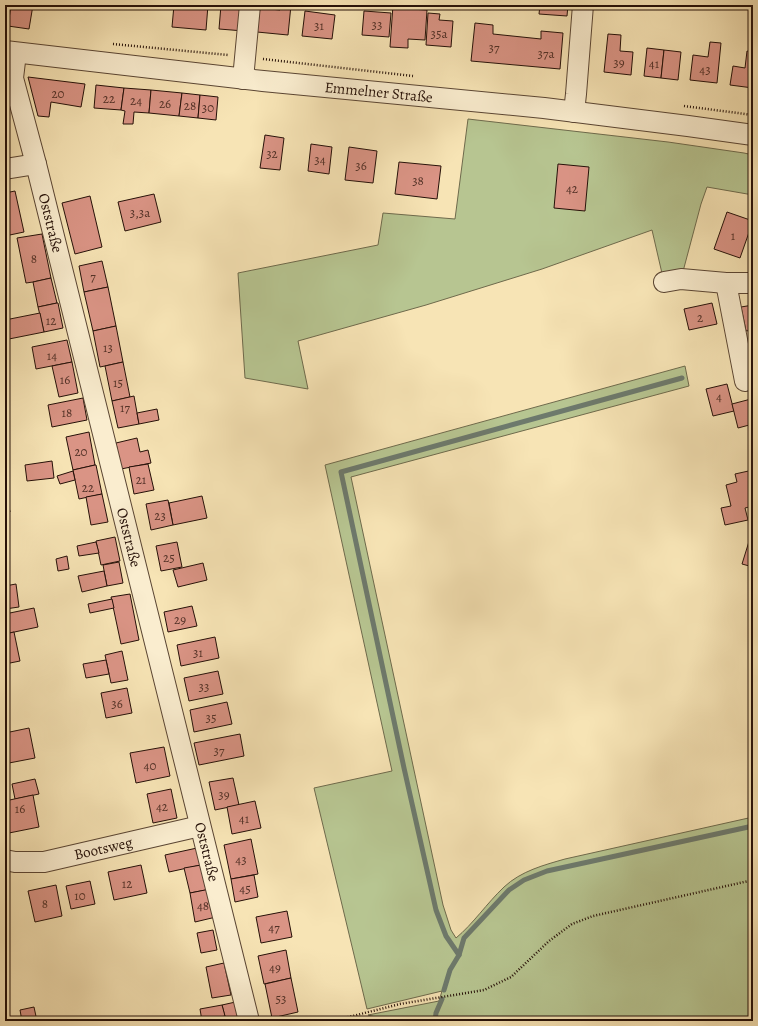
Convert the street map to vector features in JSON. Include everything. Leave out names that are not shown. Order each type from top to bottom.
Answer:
[{"type":"street","points":[[243,79],[250,5]]},
{"type":"street","points":[[574,112],[584,5]]},
{"type":"street","name":"Emmelner Straße","points":[[11,52],[243,79],[574,112],[753,135]]},
{"type":"street","name":"Oststraße","points":[[11,52],[13,78],[36,164],[249,1021]]},
{"type":"street","points":[[5,169],[36,164]]},
{"type":"street","points":[[664,282],[681,279],[726,283],[753,282]]},
{"type":"street","points":[[726,283],[745,381]]},
{"type":"street","name":"Bootsweg","points":[[5,860],[15,862],[44,862],[200,826]]},
{"type":"path","points":[[106,43],[419,76]]},
{"type":"path","points":[[333,1021],[400,1004],[484,990],[510,977],[549,941],[572,924],[593,916],[753,880]]},
{"type":"green space","points":[[468,119],[668,142],[753,155],[753,195],[707,187],[681,279],[664,282],[652,230],[542,269],[426,305],[298,341],[308,389],[245,378],[238,273],[378,245],[383,213],[455,219]]},
{"type":"green space","points":[[685,366],[689,386],[351,477],[443,905],[451,930],[456,938],[504,887],[511,881],[533,869],[565,859],[753,817],[753,1021],[390,1021],[368,1015],[439,1001],[442,991],[367,1009],[314,788],[392,771],[325,465]]},
{"type":"building","points":[[5,5],[11,5],[8,26],[5,25]]},
{"type":"building","points":[[11,5],[33,5],[29,29],[8,26]]},
{"type":"building","points":[[174,5],[208,5],[206,30],[172,27]]},
{"type":"building","points":[[221,5],[239,5],[246,7],[244,31],[219,29]]},
{"type":"building","points":[[281,5],[291,5],[288,35],[257,32],[260,8],[280,10]]},
{"type":"building","points":[[393,5],[411,5],[410,9],[427,10],[425,40],[408,39],[408,48],[390,47]]},
{"type":"building","points":[[540,5],[568,5],[567,16],[539,14]]},
{"type":"building","points":[[305,11],[335,15],[332,39],[302,36]]},
{"type":"building","points":[[364,11],[391,13],[389,37],[362,35]]},
{"type":"building","points":[[428,13],[440,14],[439,20],[453,21],[451,47],[426,45]]},
{"type":"building","points":[[475,23],[493,25],[493,34],[541,39],[541,31],[563,33],[560,69],[471,61]]},
{"type":"building","points":[[608,34],[621,35],[620,51],[633,52],[631,75],[604,72]]},
{"type":"building","points":[[710,42],[721,43],[717,83],[690,80],[693,55],[708,57]]},
{"type":"building","points":[[647,48],[664,50],[661,78],[644,76]]},
{"type":"building","points":[[664,50],[681,52],[678,80],[661,78]]},
{"type":"building","points":[[747,51],[753,52],[753,88],[730,85],[733,66],[745,68]]},
{"type":"building","points":[[28,77],[85,84],[81,107],[51,102],[49,117],[38,116]]},
{"type":"building","points":[[96,85],[124,88],[121,110],[94,108]]},
{"type":"building","points":[[124,88],[151,90],[149,113],[134,112],[133,124],[123,124],[125,111],[121,110]]},
{"type":"building","points":[[151,90],[182,93],[179,116],[149,113]]},
{"type":"building","points":[[182,93],[200,95],[198,118],[179,116]]},
{"type":"building","points":[[200,95],[218,97],[216,120],[198,118]]},
{"type":"building","points":[[265,135],[284,138],[280,170],[260,168]]},
{"type":"building","points":[[311,144],[332,147],[329,174],[308,171]]},
{"type":"building","points":[[349,147],[377,151],[373,183],[345,180]]},
{"type":"building","points":[[399,162],[441,166],[437,199],[395,194]]},
{"type":"building","points":[[558,164],[589,167],[585,211],[554,208]]},
{"type":"building","points":[[15,191],[24,232],[5,236],[5,193]]},
{"type":"building","points":[[154,194],[161,222],[125,231],[118,202]]},
{"type":"building","points":[[90,196],[102,247],[75,254],[62,203]]},
{"type":"building","points":[[727,212],[753,221],[740,258],[714,249]]},
{"type":"building","points":[[42,234],[51,278],[26,283],[17,238]]},
{"type":"building","points":[[102,261],[108,287],[84,292],[79,266]]},
{"type":"building","points":[[51,278],[57,303],[38,307],[33,282]]},
{"type":"building","points":[[108,287],[116,326],[93,331],[84,292]]},
{"type":"building","points":[[58,303],[63,328],[44,332],[38,307]]},
{"type":"building","points":[[712,303],[717,324],[689,330],[684,309]]},
{"type":"building","points":[[753,305],[753,330],[746,331],[741,307]]},
{"type":"building","points":[[40,313],[44,332],[9,339],[5,320]]},
{"type":"building","points":[[116,326],[123,362],[100,367],[93,331]]},
{"type":"building","points":[[67,340],[72,362],[36,369],[32,347]]},
{"type":"building","points":[[72,362],[78,393],[59,397],[52,366]]},
{"type":"building","points":[[123,362],[130,397],[112,401],[105,366]]},
{"type":"building","points":[[727,384],[734,411],[713,416],[706,389]]},
{"type":"building","points":[[134,396],[139,424],[118,428],[112,401]]},
{"type":"building","points":[[83,398],[87,420],[52,427],[48,405]]},
{"type":"building","points":[[751,399],[753,424],[738,428],[732,404]]},
{"type":"building","points":[[157,409],[159,420],[139,424],[137,413]]},
{"type":"building","points":[[89,432],[95,465],[73,470],[66,437]]},
{"type":"building","points":[[137,438],[140,452],[148,450],[151,463],[121,469],[116,443]]},
{"type":"building","points":[[52,461],[54,478],[27,481],[25,465]]},
{"type":"building","points":[[148,464],[154,490],[134,494],[129,467]]},
{"type":"building","points":[[96,465],[102,494],[79,499],[73,470]]},
{"type":"building","points":[[753,470],[753,506],[745,508],[748,520],[725,525],[721,508],[731,506],[726,485],[737,482],[735,474]]},
{"type":"building","points":[[73,471],[75,480],[60,484],[57,476]]},
{"type":"building","points":[[5,491],[10,512],[5,513]]},
{"type":"building","points":[[102,494],[108,522],[91,525],[86,497]]},
{"type":"building","points":[[202,496],[207,518],[173,525],[169,503]]},
{"type":"building","points":[[168,500],[173,525],[151,530],[146,504]]},
{"type":"building","points":[[751,535],[753,536],[753,567],[742,564]]},
{"type":"building","points":[[115,537],[120,561],[101,565],[96,541]]},
{"type":"building","points":[[96,542],[99,553],[79,556],[77,546]]},
{"type":"building","points":[[177,542],[182,567],[161,571],[156,546]]},
{"type":"building","points":[[67,556],[69,569],[58,571],[56,559]]},
{"type":"building","points":[[119,562],[123,583],[107,586],[103,565]]},
{"type":"building","points":[[203,563],[207,580],[178,587],[173,570]]},
{"type":"building","points":[[104,571],[107,586],[82,592],[78,576]]},
{"type":"building","points":[[16,584],[19,607],[5,609],[5,586]]},
{"type":"building","points":[[130,594],[139,640],[121,644],[111,597]]},
{"type":"building","points":[[112,599],[114,608],[90,613],[88,604]]},
{"type":"building","points":[[192,606],[197,626],[168,632],[164,612]]},
{"type":"building","points":[[34,608],[38,627],[5,634],[5,614]]},
{"type":"building","points":[[14,632],[20,661],[5,664],[5,634]]},
{"type":"building","points":[[215,637],[219,658],[181,666],[177,645]]},
{"type":"building","points":[[122,651],[128,680],[111,683],[105,655]]},
{"type":"building","points":[[106,660],[109,674],[86,678],[83,664]]},
{"type":"building","points":[[218,671],[223,694],[189,701],[184,678]]},
{"type":"building","points":[[127,688],[132,713],[106,718],[101,693]]},
{"type":"building","points":[[227,702],[232,724],[194,732],[190,710]]},
{"type":"building","points":[[29,728],[35,758],[9,763],[5,746],[5,733]]},
{"type":"building","points":[[240,734],[244,756],[199,765],[194,743]]},
{"type":"building","points":[[164,747],[170,776],[136,783],[130,753]]},
{"type":"building","points":[[233,778],[239,805],[215,810],[209,782]]},
{"type":"building","points":[[35,779],[39,794],[15,799],[12,784]]},
{"type":"building","points":[[171,789],[177,818],[153,823],[147,794]]},
{"type":"building","points":[[33,795],[39,827],[9,833],[5,815],[5,801]]},
{"type":"building","points":[[255,801],[261,828],[232,834],[227,807]]},
{"type":"building","points":[[251,839],[258,874],[231,879],[224,845]]},
{"type":"building","points":[[197,848],[201,865],[169,872],[165,855]]},
{"type":"building","points":[[141,865],[147,893],[114,900],[108,872]]},
{"type":"building","points":[[201,865],[206,890],[190,893],[184,868]]},
{"type":"building","points":[[254,875],[258,897],[235,902],[231,879]]},
{"type":"building","points":[[90,881],[95,904],[71,909],[66,886]]},
{"type":"building","points":[[56,885],[62,916],[35,922],[28,891]]},
{"type":"building","points":[[210,889],[216,917],[195,922],[190,893]]},
{"type":"building","points":[[287,911],[292,937],[261,943],[256,917]]},
{"type":"building","points":[[213,930],[217,950],[201,953],[197,933]]},
{"type":"building","points":[[286,950],[291,978],[264,984],[258,956]]},
{"type":"building","points":[[224,963],[231,995],[212,998],[206,967]]},
{"type":"building","points":[[291,978],[298,1012],[272,1018],[265,984]]},
{"type":"building","points":[[240,1001],[244,1021],[226,1021],[222,1005]]},
{"type":"building","points":[[222,1005],[225,1016],[202,1021],[200,1009]]},
{"type":"building","points":[[34,1007],[37,1021],[22,1021],[20,1010]]},
{"type":"waterway","points":[[459,955],[446,936],[436,910],[341,472],[682,378]]},
{"type":"waterway","points":[[444,990],[450,970],[459,955],[464,938],[509,890],[524,880],[547,871],[753,826]]},
{"type":"waterway","points":[[435,1021],[436,1013],[442,999]]}]
